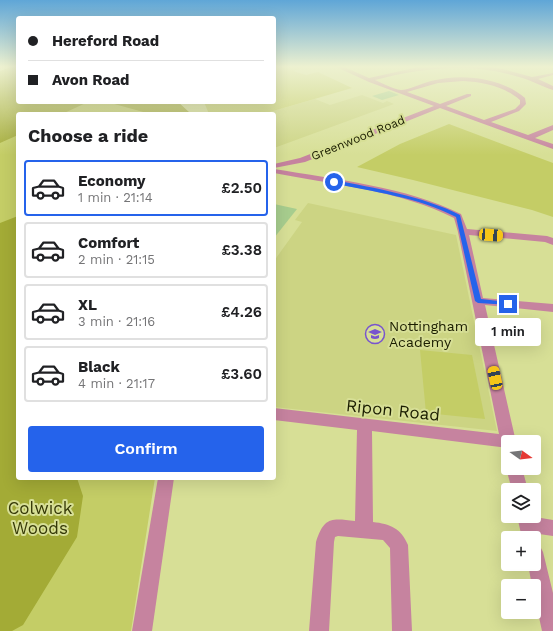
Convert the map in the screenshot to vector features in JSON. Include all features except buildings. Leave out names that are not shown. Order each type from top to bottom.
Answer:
[{"type":"street","points":[[411,95],[553,147]]},
{"type":"street","name":"Greenwood Road","points":[[276,166],[311,157],[468,95]]},
{"type":"street","points":[[485,122],[517,110],[523,104],[523,99],[519,95]]},
{"type":"street","points":[[528,138],[553,127]]},
{"type":"street","points":[[276,171],[384,192],[446,210],[458,216],[463,232],[507,435]]},
{"type":"street","points":[[463,232],[547,239],[553,241]]},
{"type":"street","points":[[478,301],[553,308]]},
{"type":"street","name":"Ripon Road","points":[[276,414],[501,440]]},
{"type":"street","points":[[364,528],[365,425]]},
{"type":"street","points":[[142,631],[166,480]]},
{"type":"street","points":[[528,526],[553,528]]},
{"type":"street","points":[[318,631],[325,542],[328,532],[336,527],[364,528],[387,532],[399,545],[402,631]]},
{"type":"street","points":[[538,571],[552,631]]},
{"type":"shaded area","points":[[361,95],[383,103],[387,101],[394,104],[276,147],[276,112],[270,112],[315,99],[330,105]]},
{"type":"shaded area","name":"Nottingham Academy","points":[[308,203],[456,235],[497,431],[276,407],[276,258],[302,222],[295,220]]},
{"type":"green space","points":[[0,95],[16,95],[16,104],[180,104],[189,112],[16,112],[16,480],[155,480],[131,631],[0,631]]},
{"type":"green space","points":[[0,95],[16,95],[16,104],[84,104],[66,112],[16,112],[16,136],[0,143]]},
{"type":"green space","points":[[276,95],[327,95],[270,112],[208,112],[205,104],[276,104]]},
{"type":"green space","points":[[114,104],[180,104],[189,112],[143,112]]},
{"type":"green space","points":[[449,124],[553,163],[553,217],[532,210],[357,167],[400,144]]},
{"type":"green space","name":"Colwick Woods","points":[[16,217],[16,480],[78,480],[83,496],[77,537],[23,625],[12,631],[0,631],[0,223]]},
{"type":"green space","points":[[420,350],[472,355],[485,419],[426,413]]},
{"type":"place","name":"Nottingham Academy","points":[[375,334]]},
{"type":"route","points":[[334,182],[384,192],[453,212],[458,216],[461,224],[478,301],[508,304]]}]
